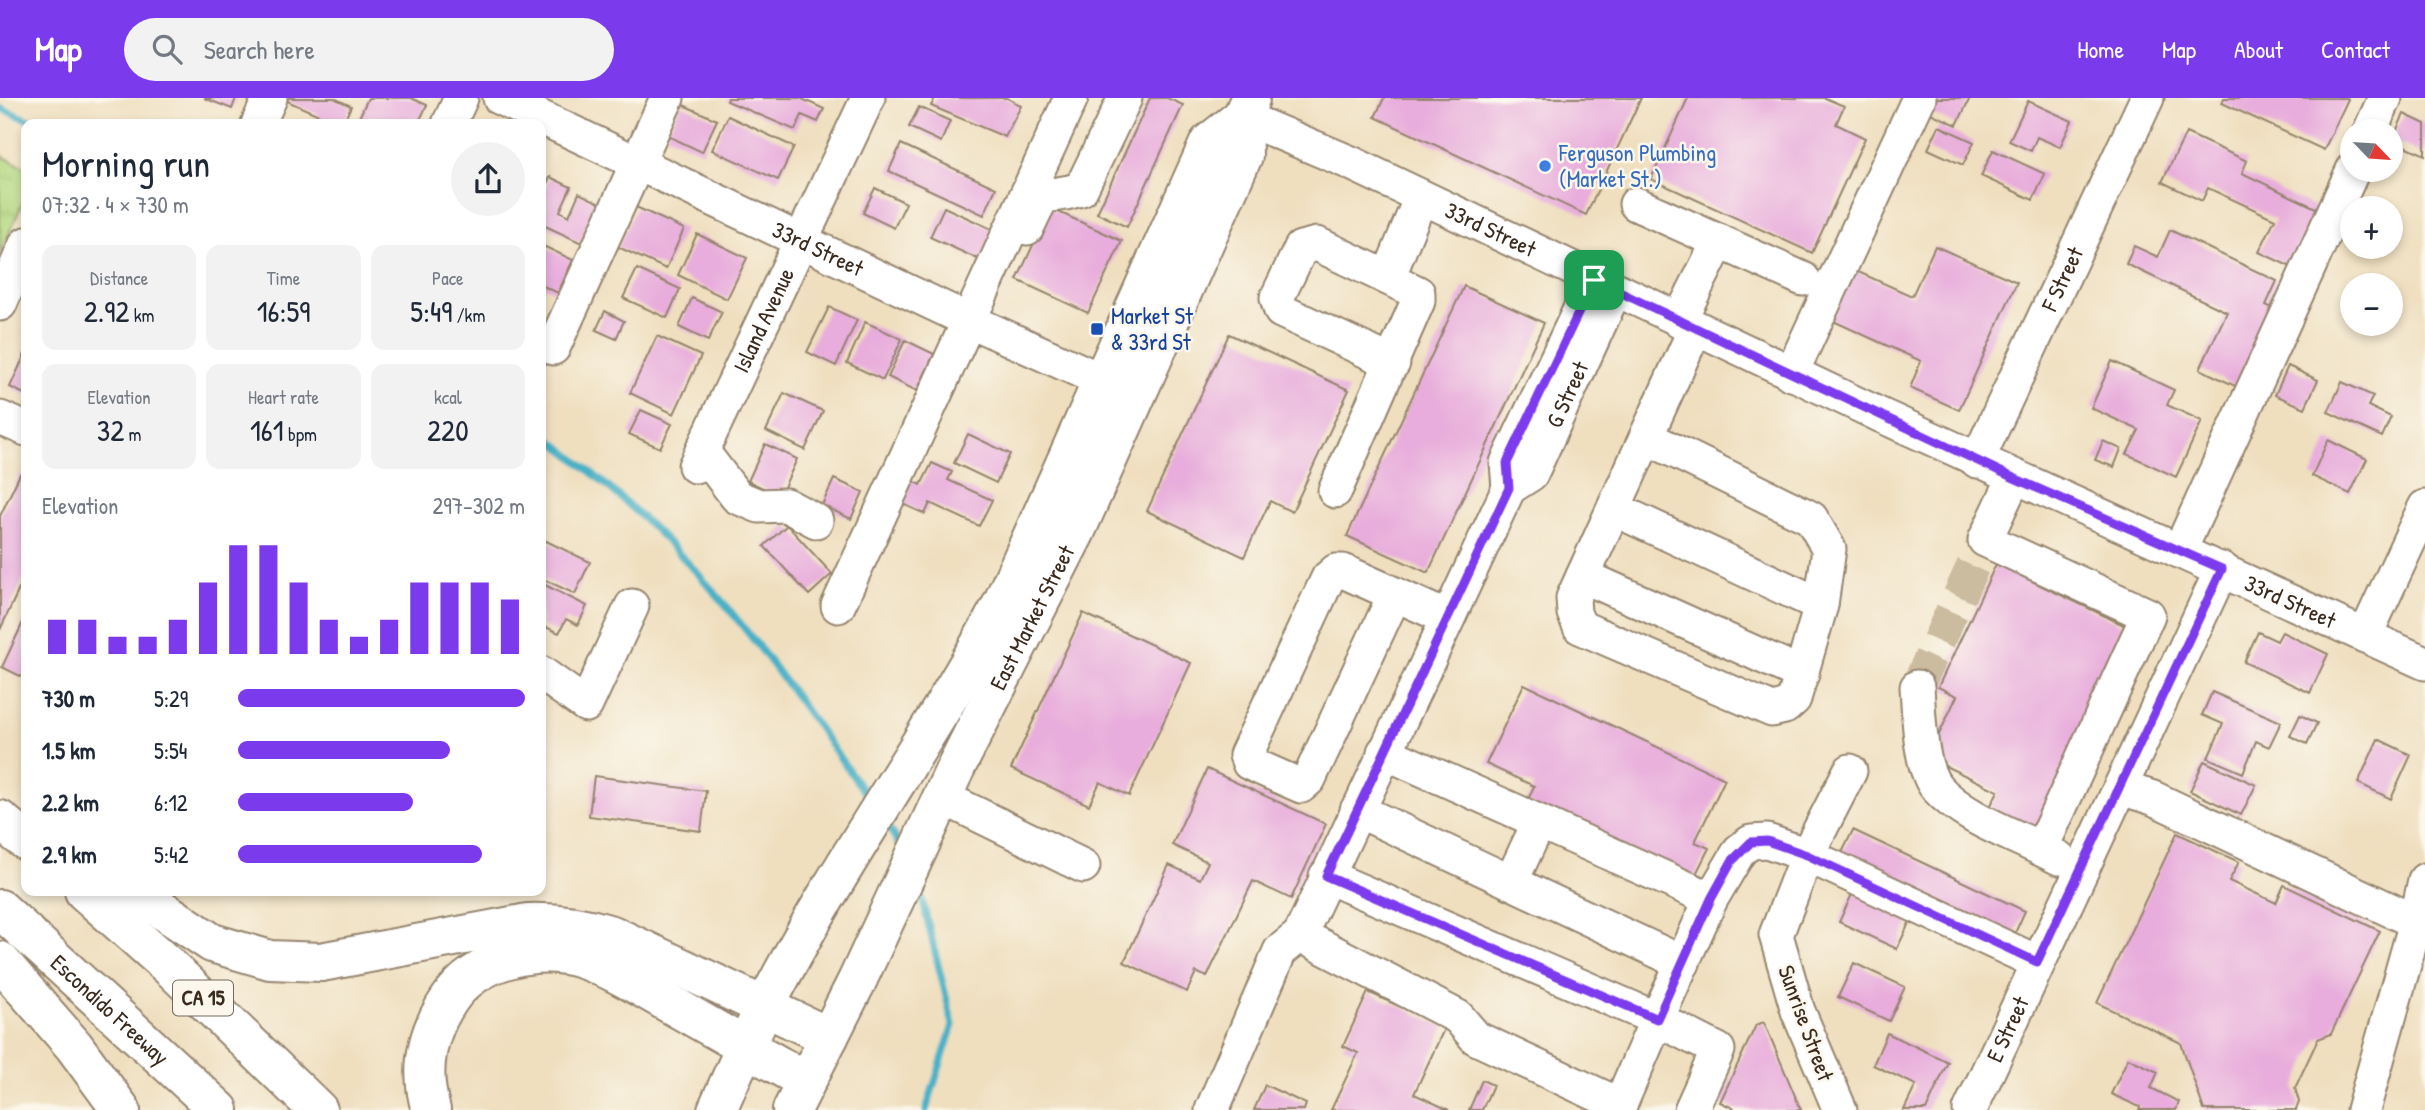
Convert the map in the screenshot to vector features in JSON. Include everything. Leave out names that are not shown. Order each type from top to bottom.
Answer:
[{"type":"main road","name":"East Market Street","points":[[799,1096],[942,797],[1075,533],[1120,389],[1209,143],[1244,104]]},
{"type":"main road","name":"East Market Street","points":[[765,1007],[859,842],[1001,606],[1120,389]]},
{"type":"main road","points":[[0,820],[21,837]]},
{"type":"main road","name":"CA 15","points":[[90,896],[173,970],[318,1110]]},
{"type":"main road","points":[[142,896],[212,943],[270,960],[321,962],[528,923],[558,922],[584,927],[611,935],[829,1037]]},
{"type":"main road","name":"Escondido Freeway","points":[[0,909],[219,1110]]},
{"type":"main road","points":[[431,1110],[425,1091],[423,1067],[439,1015],[455,990],[502,959],[539,953],[582,959],[645,990],[746,1047],[799,1096]]},
{"type":"main road","points":[[0,961],[74,1046],[121,1110]]},
{"type":"main road","points":[[717,1110],[765,1007]]},
{"type":"street","points":[[260,119],[270,98]]},
{"type":"street","points":[[451,119],[461,98]]},
{"type":"street","name":"33rd Street","points":[[500,98],[544,119]]},
{"type":"street","points":[[553,348],[667,98]]},
{"type":"street","name":"Island Avenue","points":[[816,521],[786,505],[759,506],[737,497],[699,458],[868,98]]},
{"type":"street","points":[[838,606],[974,323],[1071,98]]},
{"type":"street","points":[[974,323],[1040,200],[1046,194],[1082,189],[1125,98]]},
{"type":"street","points":[[1790,373],[1919,98]]},
{"type":"street","points":[[2375,119],[2385,98]]},
{"type":"street","name":"F Street","points":[[1978,461],[2137,101]]},
{"type":"street","name":"33rd Street","points":[[1244,104],[1351,163],[1687,325],[2014,478],[2180,550],[2425,663]]},
{"type":"street","name":"33rd Street","points":[[546,120],[974,323],[1120,389]]},
{"type":"street","points":[[2180,550],[2348,182]]},
{"type":"street","points":[[1388,278],[1421,197]]},
{"type":"street","points":[[1636,204],[1803,279]]},
{"type":"street","points":[[1646,437],[1811,518],[1829,549],[1821,605],[1794,699],[1786,708],[1772,710],[1580,627],[1574,613],[1573,598],[1646,437],[1719,241]]},
{"type":"street","points":[[1335,491],[1393,363],[1418,301],[1418,293],[1317,244],[1301,248],[1277,298],[1280,311],[1393,363]]},
{"type":"street","points":[[0,304],[21,256]]},
{"type":"street","name":"G Street","points":[[1212,1110],[1280,951],[1304,925],[1509,488],[1507,463],[1605,285]]},
{"type":"street","points":[[0,418],[21,427]]},
{"type":"street","points":[[1917,687],[1926,761],[1936,787],[1975,816],[2050,854],[2148,615],[1985,540],[2014,478]]},
{"type":"street","points":[[2365,636],[2425,508]]},
{"type":"street","points":[[1614,509],[1821,605]]},
{"type":"street","name":"E Street","points":[[1970,1110],[2222,569]]},
{"type":"street","points":[[1395,594],[1309,779],[1301,786],[1250,763],[1246,755],[1328,578],[1336,571],[1343,571],[1395,594],[1448,618]]},
{"type":"street","points":[[1583,576],[1802,674]]},
{"type":"street","points":[[546,677],[586,705],[632,606]]},
{"type":"street","points":[[1384,752],[1711,899]]},
{"type":"street","points":[[1807,855],[1850,771]]},
{"type":"street","points":[[2121,788],[2153,798],[2416,922]]},
{"type":"street","points":[[942,797],[1083,866]]},
{"type":"street","points":[[1357,810],[1683,963]]},
{"type":"street","points":[[1511,882],[1539,822]]},
{"type":"street","points":[[1304,925],[1458,1017],[1476,1038],[1618,1107],[1711,899],[1732,861],[1751,842],[1767,841],[1807,855],[2037,962]]},
{"type":"street","name":"Sunrise Street","points":[[1807,855],[1776,935],[1798,1011],[1840,1110]]},
{"type":"street","points":[[1326,876],[1657,1019],[1718,1050],[1691,1110]]},
{"type":"street","points":[[2363,1110],[2416,922],[2425,880]]},
{"type":"green space","points":[[0,155],[21,166],[21,206],[0,254]]},
{"type":"building","points":[[204,98],[236,98],[232,109]]},
{"type":"building","points":[[288,98],[334,98],[351,106],[345,119],[317,119],[319,115],[287,101]]},
{"type":"building","points":[[368,98],[411,98],[427,105],[420,119],[358,119]]},
{"type":"building","points":[[728,98],[800,98],[824,109],[818,122],[802,115],[795,130],[727,101]]},
{"type":"building","points":[[935,98],[1007,98],[1021,106],[1005,137],[931,106]]},
{"type":"building","points":[[1150,98],[1167,98],[1183,105],[1127,227],[1097,213]]},
{"type":"building","name":"Ferguson Plumbing (Market St.)","points":[[1384,98],[1641,98],[1586,215],[1375,117]]},
{"type":"building","points":[[1688,98],[1825,98],[1844,106],[1836,124],[1865,138],[1812,253],[1651,179]]},
{"type":"building","points":[[1934,98],[1970,98],[1957,125],[1928,112]]},
{"type":"building","points":[[2224,98],[2348,99],[2324,150],[2222,103]]},
{"type":"building","points":[[2028,101],[2072,121],[2060,147],[2037,137],[2031,151],[2009,141]]},
{"type":"building","points":[[681,104],[717,120],[702,152],[666,135]]},
{"type":"building","points":[[919,107],[950,121],[941,142],[909,127]]},
{"type":"building","points":[[2404,114],[2425,124],[2425,155],[2403,145],[2402,119]]},
{"type":"building","points":[[728,116],[794,147],[778,180],[712,150]]},
{"type":"building","points":[[1939,126],[1974,142],[1963,165],[1928,149]]},
{"type":"building","points":[[2186,133],[2247,161],[2242,173],[2320,210],[2293,268],[2259,252],[2275,219],[2208,188],[2202,201],[2162,182]]},
{"type":"building","points":[[901,144],[996,188],[984,215],[889,171]]},
{"type":"building","points":[[1993,150],[2045,174],[2033,200],[1981,176]]},
{"type":"building","points":[[550,177],[571,187],[560,211],[569,216],[579,193],[606,206],[588,246],[546,226],[546,186]]},
{"type":"building","points":[[875,188],[906,203],[894,228],[863,213]]},
{"type":"building","points":[[636,207],[684,229],[666,269],[618,247]]},
{"type":"building","points":[[944,207],[998,232],[984,262],[930,237]]},
{"type":"building","points":[[1050,208],[1122,241],[1088,313],[1017,280]]},
{"type":"building","points":[[2170,230],[2277,281],[2266,305],[2274,309],[2237,387],[2200,369],[2227,312],[2126,264],[2134,246],[2158,257]]},
{"type":"building","points":[[697,234],[747,258],[727,299],[678,275]]},
{"type":"building","points":[[1935,246],[2017,282],[1959,410],[1910,388],[1921,361],[1831,320],[1854,270],[1912,296]]},
{"type":"building","points":[[546,247],[573,260],[558,293],[546,287]]},
{"type":"building","points":[[637,269],[680,289],[667,318],[623,298]]},
{"type":"building","points":[[1464,286],[1544,323],[1428,573],[1347,536]]},
{"type":"building","points":[[692,298],[722,312],[708,341],[679,327]]},
{"type":"building","points":[[829,307],[857,320],[836,366],[807,352]]},
{"type":"building","points":[[605,311],[624,321],[616,339],[596,330]]},
{"type":"building","points":[[865,322],[902,339],[883,380],[847,363]]},
{"type":"building","points":[[1229,334],[1349,390],[1292,512],[1270,501],[1244,557],[1147,511]]},
{"type":"building","points":[[657,336],[701,356],[674,414],[630,393]]},
{"type":"building","points":[[905,340],[934,354],[917,391],[888,377]]},
{"type":"building","points":[[2112,361],[2174,390],[2167,405],[2202,421],[2176,477],[2127,454],[2139,430],[2091,408]]},
{"type":"building","points":[[21,363],[21,392],[10,387]]},
{"type":"building","points":[[2288,366],[2318,380],[2305,408],[2275,395]]},
{"type":"building","points":[[2342,382],[2373,396],[2368,406],[2391,417],[2382,437],[2328,412]]},
{"type":"building","points":[[784,393],[823,411],[805,450],[766,431]]},
{"type":"building","points":[[641,410],[672,424],[660,448],[629,434]]},
{"type":"building","points":[[968,434],[1010,454],[996,483],[954,463]]},
{"type":"building","points":[[2328,440],[2367,459],[2350,494],[2312,476]]},
{"type":"building","points":[[2103,441],[2121,449],[2114,467],[2095,460]]},
{"type":"building","points":[[765,444],[797,459],[780,496],[748,481]]},
{"type":"building","points":[[932,463],[952,472],[948,480],[992,500],[979,526],[930,503],[925,514],[894,500],[905,477],[921,485]]},
{"type":"building","points":[[21,474],[21,585],[0,630],[0,516]]},
{"type":"building","points":[[834,479],[863,492],[851,519],[822,505]]},
{"type":"building","points":[[787,525],[832,574],[809,595],[764,546]]},
{"type":"building","points":[[546,541],[590,562],[575,594],[546,580]]},
{"type":"building","points":[[1996,564],[2132,629],[2036,830],[1990,807],[1998,791],[1928,758],[1957,696],[1938,687]]},
{"type":"building","points":[[546,586],[587,606],[578,625],[566,619],[559,633],[546,627]]},
{"type":"building","points":[[1083,613],[1191,663],[1129,796],[1100,782],[1089,805],[1011,769]]},
{"type":"building","points":[[21,627],[21,676],[2,667]]},
{"type":"building","points":[[2258,632],[2277,641],[2282,632],[2328,654],[2310,693],[2244,662]]},
{"type":"building","points":[[1524,684],[1725,779],[1695,842],[1709,848],[1693,880],[1527,802],[1534,786],[1486,764]]},
{"type":"building","points":[[2212,692],[2281,722],[2269,747],[2256,741],[2243,773],[2208,758],[2223,724],[2202,715]]},
{"type":"building","points":[[2300,715],[2317,723],[2307,744],[2290,736]]},
{"type":"building","points":[[2378,739],[2411,755],[2391,799],[2358,783]]},
{"type":"building","points":[[2204,761],[2256,785],[2241,815],[2190,791]]},
{"type":"building","points":[[1207,769],[1326,824],[1291,899],[1253,881],[1207,977],[1196,972],[1187,992],[1124,962],[1169,865],[1200,879],[1208,862],[1172,845]]},
{"type":"building","points":[[594,776],[706,791],[701,831],[589,816]]},
{"type":"building","points":[[1853,830],[2025,911],[2011,942],[1838,861]]},
{"type":"building","points":[[2177,833],[2239,862],[2229,881],[2276,903],[2284,885],[2380,931],[2331,1034],[2318,1039],[2295,1088],[2299,1102],[2296,1110],[2204,1110],[2181,1043],[2097,1003]]},
{"type":"building","points":[[1853,892],[1911,919],[1897,949],[1839,922]]},
{"type":"building","points":[[1854,963],[1905,987],[1889,1021],[1838,997]]},
{"type":"building","points":[[1368,992],[1445,1027],[1414,1094],[1449,1110],[1331,1110],[1358,1053],[1343,1046]]},
{"type":"building","points":[[1764,1022],[1801,1110],[1737,1110],[1720,1102],[1756,1025]]},
{"type":"building","points":[[1887,1033],[1948,1062],[1926,1110],[1904,1110],[1916,1085],[1873,1065]]},
{"type":"building","points":[[2128,1058],[2158,1072],[2151,1088],[2179,1102],[2176,1110],[2139,1110],[2140,1107],[2111,1094]]},
{"type":"building","points":[[1482,1080],[1493,1085],[1482,1110],[1469,1110]]},
{"type":"building","points":[[1265,1085],[1306,1104],[1304,1110],[1254,1110]]},
{"type":"waterway","points":[[0,108],[27,119]]},
{"type":"waterway","points":[[546,436],[635,511],[713,591],[783,678],[870,800]]},
{"type":"waterway","points":[[885,821],[902,850]]},
{"type":"waterway","points":[[918,883],[953,1025],[926,1110]]},
{"type":"tunnel","points":[[1917,687],[1985,540]]},
{"type":"place","name":"Ferguson Plumbing (Market St.)","points":[[1545,166]]},
{"type":"place","name":"Market St & 33rd St","points":[[1097,329]]},
{"type":"route","points":[[1594,280],[2014,478],[2222,569],[2037,962],[1864,884],[1807,855],[1767,841],[1751,842],[1740,850],[1732,861],[1711,899],[1657,1019],[1326,876],[1509,488],[1507,463],[1594,280]]}]
